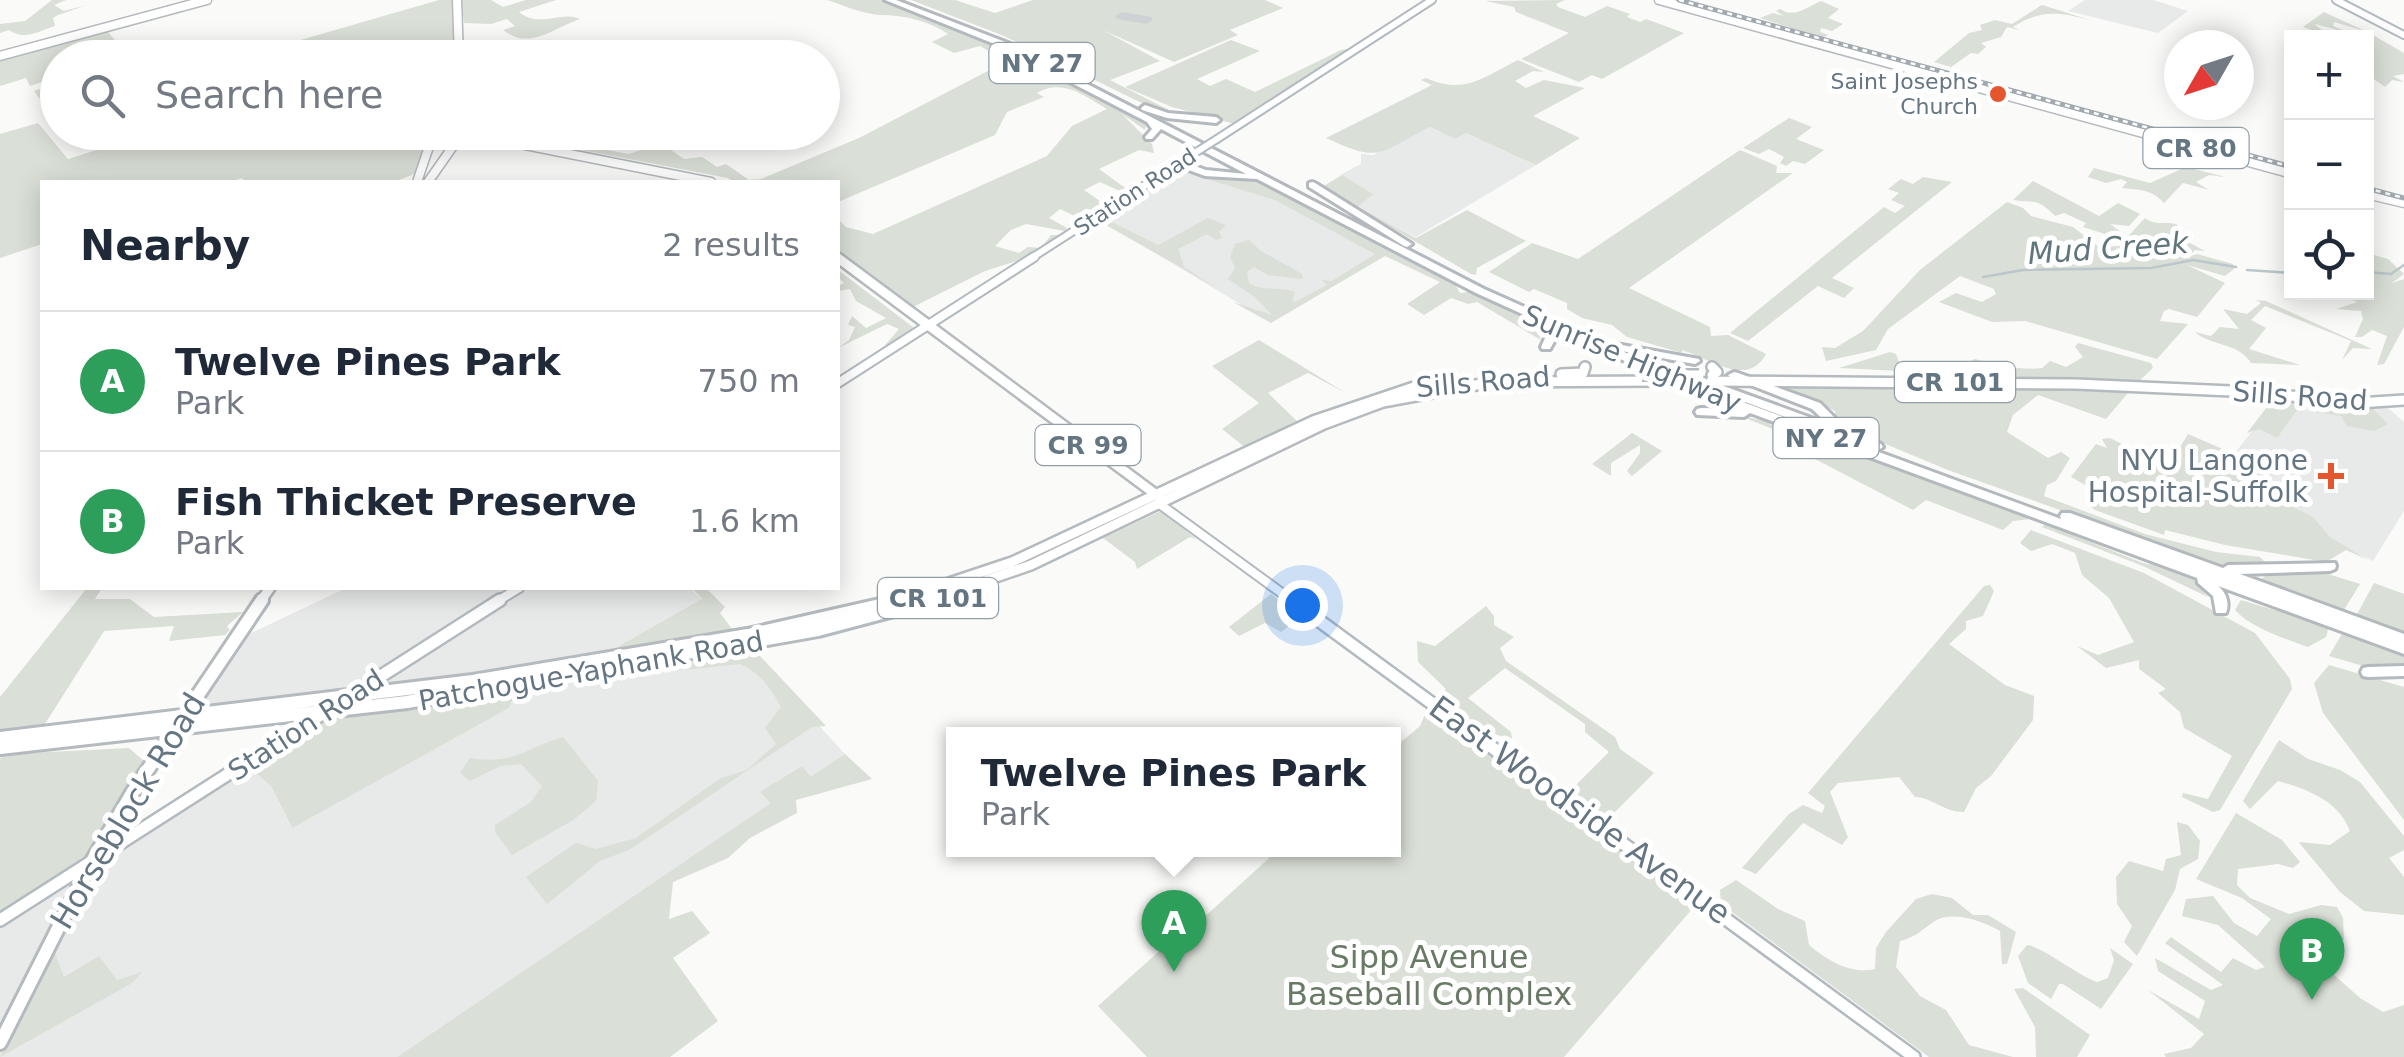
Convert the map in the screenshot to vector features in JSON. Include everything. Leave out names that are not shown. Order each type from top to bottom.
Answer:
[{"type":"highway","name":"Sunrise Highway","points":[[889,0],[1004,44],[1614,346],[2404,649]]},
{"type":"highway","name":"Sunrise Highway","points":[[904,0],[1010,41],[1525,314],[1698,390],[2404,639]]},
{"type":"highway","points":[[1129,104],[1216,120]]},
{"type":"highway","points":[[1129,104],[1155,124],[1156,132],[1149,137]]},
{"type":"highway","points":[[1182,164],[1205,173],[1258,178],[1288,190]]},
{"type":"highway","points":[[1312,184],[1422,253]]},
{"type":"highway","points":[[1525,314],[1551,334],[1546,348]]},
{"type":"highway","points":[[1614,346],[1695,361]]},
{"type":"highway","points":[[1730,378],[1816,406],[1837,428],[1877,447]]},
{"type":"highway","points":[[1701,412],[1740,412],[1780,421]]},
{"type":"highway","points":[[2265,555],[2276,568]]},
{"type":"highway","points":[[2163,556],[2231,570],[2330,566]]},
{"type":"highway","points":[[2163,556],[2210,584],[2221,597],[2222,609]]},
{"type":"highway","points":[[2368,672],[2404,671]]},
{"type":"main road","points":[[58,40],[207,0]]},
{"type":"main road","points":[[457,0],[460,40]]},
{"type":"main road","name":"Station Road","points":[[1182,164],[1432,0]]},
{"type":"main road","name":"CR 80","points":[[1659,0],[2284,172]]},
{"type":"main road","points":[[2336,0],[2404,35]]},
{"type":"main road","points":[[0,56],[40,45]]},
{"type":"main road","points":[[411,180],[427,150]]},
{"type":"main road","points":[[430,180],[454,150]]},
{"type":"main road","points":[[562,150],[715,180]]},
{"type":"main road","points":[[565,150],[701,180]]},
{"type":"main road","points":[[1154,178],[1182,164]]},
{"type":"main road","points":[[411,180],[421,166]]},
{"type":"main road","name":"Station Road","points":[[840,382],[1154,178]]},
{"type":"main road","points":[[2374,196],[2404,203]]},
{"type":"main road","name":"East Woodside Avenue","points":[[840,260],[924,326]]},
{"type":"main road","name":"East Woodside Avenue","points":[[840,267],[1914,1057]]},
{"type":"main road","points":[[1560,374],[1584,372],[1585,368]]},
{"type":"main road","points":[[1575,380],[1599,374]]},
{"type":"main road","name":"Sills Road","points":[[1160,500],[1212,470],[1356,400],[1353,394],[1364,398],[1478,377],[1599,374],[1626,381],[1642,374],[1712,374],[1730,378],[1890,376],[2171,388],[2358,403],[2404,400]]},
{"type":"main road","name":"Sills Road","points":[[1160,500],[1352,412],[1373,408],[1384,412],[1380,405],[1414,394],[1492,382],[1662,381],[1712,374]]},
{"type":"main road","points":[[2148,378],[2171,388]]},
{"type":"main road","name":"Sills Road","points":[[1751,382],[2076,384]]},
{"type":"main road","points":[[2107,386],[2127,390],[2132,397]]},
{"type":"main road","name":"Patchogue-Yaphank Road","points":[[0,748],[140,733],[172,723],[200,726],[300,721],[325,712],[754,644],[870,618],[995,579],[1113,528],[1160,500]]},
{"type":"main road","name":"Patchogue-Yaphank Road","points":[[0,738],[172,723],[405,693],[761,633],[885,605],[1035,554],[1160,500]]},
{"type":"main road","name":"Horseblock Road","points":[[0,1043],[92,862],[172,723],[199,691],[269,590]]},
{"type":"main road","name":"Station Road","points":[[325,712],[516,590]]},
{"type":"main road","points":[[364,687],[362,693],[366,696],[388,695]]},
{"type":"main road","points":[[495,688],[519,688],[526,693]]},
{"type":"main road","points":[[199,691],[192,713],[216,715]]},
{"type":"main road","name":"Station Road","points":[[0,920],[300,721]]},
{"type":"main road","points":[[158,752],[181,732],[200,726]]},
{"type":"main road","points":[[140,733],[162,734],[158,752]]},
{"type":"shaded area","points":[[2085,0],[2153,0],[2188,11],[2158,33],[2068,11]]},
{"type":"shaded area","points":[[1430,127],[1455,139],[1466,133],[1536,165],[1416,237],[1376,217],[1370,219],[1357,204],[1372,195],[1340,175],[1361,164],[1361,154],[1373,155]]},
{"type":"shaded area","points":[[1181,167],[1278,199],[1379,254],[1270,322],[1099,219]]},
{"type":"shaded area","name":"NYU Langone Hospital-Suffolk","points":[[2277,399],[2343,408],[2387,407],[2404,422],[2404,511],[2373,561],[2331,541],[2253,489],[2262,465],[2235,453]]},
{"type":"shaded area","points":[[342,590],[507,590],[340,695],[195,711],[241,638]]},
{"type":"shaded area","points":[[524,590],[692,590],[703,601],[606,656],[367,690]]},
{"type":"shaded area","points":[[748,648],[845,754],[811,776],[802,766],[761,792],[772,803],[397,1057],[0,1057],[0,925],[247,766],[271,786],[291,827],[509,708],[517,690]]},
{"type":"green space","points":[[52,0],[66,0],[54,5],[64,11],[87,5],[58,15],[53,18],[55,26],[37,32],[0,33],[0,24],[25,21]]},
{"type":"green space","points":[[439,0],[453,0],[453,40],[301,40]]},
{"type":"green space","points":[[461,0],[491,0],[503,7],[526,0],[556,0],[519,12],[534,19],[580,19],[542,36],[523,38],[503,30],[515,26],[507,19],[491,24],[464,23]]},
{"type":"green space","points":[[827,0],[882,0],[979,36],[1147,123],[1145,130],[1122,114],[1152,144],[1154,153],[1139,150],[1099,169],[1128,190],[1122,192],[1100,182],[1084,190],[1107,206],[1085,221],[1060,209],[1049,218],[1067,228],[1065,231],[1026,224],[1011,230],[995,246],[1019,253],[1028,247],[1041,248],[1051,235],[1064,235],[1029,257],[985,271],[911,308],[840,257],[840,221],[846,227],[873,234],[1047,156],[1072,126],[1107,109],[1073,90],[1047,89],[1037,93],[1044,97],[1007,112],[995,135],[840,201],[840,180],[749,180],[761,179],[830,150],[840,150],[840,146],[1007,61],[980,46],[954,53],[932,42],[948,34],[925,22],[868,13]]},
{"type":"green space","points":[[911,0],[955,0],[995,13],[1033,0],[1265,0],[1283,8],[1230,30],[1238,35],[1174,62],[1103,30],[1160,61],[1110,80],[1173,112],[1150,107],[1004,36]]},
{"type":"green space","points":[[1565,0],[1556,4],[1558,7],[1585,17],[1607,6],[1640,22],[1646,19],[1684,33],[1602,79],[1592,75],[1579,82],[1521,59],[1569,33],[1516,12],[1514,7],[1485,1]]},
{"type":"green space","points":[[1821,1],[1839,9],[1828,18],[1843,24],[1832,31],[1821,28],[1820,32],[1828,35],[1822,38],[1760,18],[1773,13],[1784,16],[1776,11],[1796,12]]},
{"type":"green space","points":[[2042,5],[2090,20],[2059,14],[2032,17],[2013,27],[2020,30],[2007,27],[2001,37],[1981,43],[1986,47],[1978,54],[1971,53],[1951,67],[1934,62],[1969,33],[1982,30],[1980,25],[1995,20],[2012,24]]},
{"type":"green space","points":[[2324,12],[2363,30],[2334,22],[2333,26],[2343,30],[2315,24],[2323,30],[2303,27]]},
{"type":"green space","points":[[104,27],[115,40],[59,40]]},
{"type":"green space","points":[[2374,36],[2404,53],[2404,74],[2393,76],[2404,82],[2392,80],[2385,87],[2374,79]]},
{"type":"green space","points":[[1231,40],[1260,51],[1197,79],[1210,86],[1226,79],[1255,92],[1341,50],[1354,48],[1235,124],[1172,107],[1125,87]]},
{"type":"green space","points":[[40,45],[40,83],[30,86],[26,78],[0,86],[0,57]]},
{"type":"green space","points":[[1518,60],[1544,72],[1533,71],[1515,81],[1526,88],[1544,80],[1585,88],[1533,116],[1580,138],[1536,165],[1466,133],[1455,139],[1430,127],[1389,149],[1370,153],[1326,138],[1432,85],[1421,80],[1462,85]]},
{"type":"green space","points":[[1789,118],[1812,127],[1796,139],[1824,150],[1805,164],[1793,161],[1786,166],[1780,163],[1784,157],[1769,149],[1759,154],[1743,148]]},
{"type":"green space","points":[[38,123],[40,150],[60,150],[68,159],[97,150],[423,150],[414,174],[399,180],[40,180],[40,245],[0,258],[0,134]]},
{"type":"green space","points":[[582,150],[629,154],[671,150],[684,159],[702,157],[717,167],[726,164],[749,180],[732,180]]},
{"type":"green space","points":[[1740,150],[1777,166],[1776,173],[1793,173],[1629,288],[1710,327],[1711,336],[1728,335],[1766,354],[1749,369],[1728,368],[1682,350],[1627,337],[1612,325],[1582,318],[1567,309],[1567,303],[1534,289],[1529,292],[1489,272],[1532,243],[1578,259]]},
{"type":"green space","points":[[2186,167],[2226,177],[2209,175],[2196,182],[2209,190],[2183,183],[2164,203],[2150,193],[2122,188],[2127,182],[2121,179],[2106,183],[2088,177],[2094,168],[2150,183]]},
{"type":"green space","points":[[1342,175],[1373,194],[1358,207],[1416,238],[1467,210],[1526,241],[1477,268],[1476,275],[1471,274],[1322,187]]},
{"type":"green space","points":[[1214,176],[1248,179],[1272,187],[1454,282],[1460,293],[1469,292],[1535,323],[1541,340],[1477,302],[1468,304],[1451,298],[1424,315],[1407,304],[1440,282],[1385,256],[1271,323],[1233,302],[1272,315],[1255,297],[1228,279],[1235,268],[1230,257],[1235,244],[1249,240],[1302,274],[1303,279],[1268,275],[1254,267],[1247,272],[1249,283],[1254,286],[1295,292],[1295,302],[1327,285],[1322,280],[1332,281],[1375,254],[1275,200],[1210,180]]},
{"type":"green space","points":[[1923,177],[1952,182],[1832,278],[1854,288],[1844,298],[1818,286],[1748,341],[1730,333],[1884,207],[1895,213],[1905,206],[1891,200],[1899,193],[1888,189],[1901,179],[1913,184]]},
{"type":"green space","points":[[2033,181],[2099,216],[2118,203],[2140,214],[2129,226],[2110,224],[2122,233],[2117,238],[2083,227],[2086,223],[2064,213],[2055,216],[2040,204],[2013,200]]},
{"type":"green space","points":[[2007,202],[2031,216],[2073,227],[2099,247],[2119,246],[2145,218],[2178,225],[2175,229],[2181,234],[2179,237],[2205,251],[2195,250],[2188,257],[2197,254],[2233,264],[2234,269],[2225,276],[2187,265],[2225,283],[2197,317],[2164,311],[2160,321],[2188,324],[2157,359],[2025,321],[1992,322],[1939,302],[1956,293],[1982,302],[1996,294],[1994,289],[1960,276],[1888,329],[1876,350],[1826,361],[1822,347],[1835,348],[1863,331],[1920,270]]},
{"type":"green space","points":[[1101,217],[1158,245],[1208,218],[1226,225],[1219,232],[1222,238],[1216,240],[1207,234],[1178,249],[1184,267],[1215,287],[1099,221],[1092,222]]},
{"type":"green space","points":[[2374,255],[2388,259],[2404,274],[2392,283],[2404,279],[2404,327],[2384,364],[2377,365],[2387,336],[2372,330],[2355,337],[2363,319],[2361,311],[2336,309],[2358,302],[2351,300],[2374,300]]},
{"type":"green space","points":[[840,272],[912,330],[890,346],[885,345],[899,329],[887,324],[840,347],[855,327],[848,325],[852,316],[866,328],[886,318],[856,301],[850,289],[840,291],[844,283]]},
{"type":"green space","points":[[2256,300],[2372,349],[2353,348],[2342,360],[2351,341],[2265,306],[2251,320],[2266,328],[2249,349],[2300,365],[2251,363],[2239,351],[2195,332],[2211,336],[2220,327],[2239,329],[2223,309],[2247,314],[2261,303]]},
{"type":"green space","points":[[1259,340],[1346,393],[1308,373],[1268,393],[1299,423],[1246,448],[1222,429],[1259,403],[1212,366]]},
{"type":"green space","points":[[2078,343],[2151,363],[2153,368],[2138,382],[2130,382],[1839,368],[1890,352],[1896,354],[1899,362],[1944,371],[1974,359],[2025,369],[2042,368],[2050,361],[2066,367],[2083,357],[2075,347]]},
{"type":"green space","points":[[1785,386],[2105,392],[2120,389],[2128,393],[2106,419],[2038,395],[2013,415],[2007,432],[2048,458],[2061,452],[2070,458],[2056,481],[2047,485],[2044,496],[2145,534],[2216,552],[2260,557],[2265,562],[2263,567],[2252,569],[2211,564],[1948,470],[1842,426],[1836,421],[1835,411]]},
{"type":"green space","points":[[2260,397],[2287,399],[2300,406],[2277,438],[2259,429],[2247,433],[2270,403]]},
{"type":"green space","points":[[2317,404],[2373,409],[2388,424],[2374,431],[2347,426],[2341,416],[2315,412]]},
{"type":"green space","points":[[1737,415],[1766,421],[2030,519],[2013,521],[2003,530],[1926,500],[1913,510],[1806,453],[1814,445]]},
{"type":"green space","points":[[1632,433],[1662,451],[1632,476],[1627,471],[1640,453],[1640,445],[1611,463],[1611,476],[1592,464]]},
{"type":"green space","points":[[2188,434],[2266,468],[2256,489],[2313,517],[2330,537],[2368,560],[2346,550],[2326,562],[2225,545],[2165,530],[2164,535],[2095,510],[2091,507],[2089,487],[2071,477],[2096,444],[2107,448],[2102,439],[2110,438],[2168,467]]},
{"type":"green space","points":[[1161,511],[1196,539],[1190,537],[1137,569],[1135,562],[1103,538]]},
{"type":"green space","points":[[2045,524],[2143,563],[2170,568],[2192,578],[2208,597],[2143,566],[2042,527]]},
{"type":"green space","points":[[2031,530],[2144,573],[2255,633],[2290,679],[2292,689],[2220,810],[2213,812],[2182,797],[2183,793],[2208,799],[2232,756],[2184,728],[2180,712],[2158,693],[2166,689],[2139,669],[2139,660],[2106,668],[2077,646],[2098,655],[2134,642],[2109,598],[2082,575],[2075,553],[2052,544],[2031,551],[2020,543]]},
{"type":"green space","points":[[2315,570],[2360,584],[2344,610],[2261,580],[2267,574]]},
{"type":"green space","points":[[2374,583],[2404,594],[2404,633],[2356,616]]},
{"type":"green space","points":[[1990,585],[1994,591],[1983,616],[1966,621],[1966,629],[1949,644],[2005,685],[2034,696],[2033,720],[1991,776],[1976,788],[1964,812],[1915,797],[1899,777],[1838,783],[1830,792],[1848,837],[1842,845],[1803,823],[1756,874],[1742,868],[1789,814],[1803,805],[1822,813],[1825,806],[1808,793],[1984,586]]},
{"type":"green space","points":[[85,590],[101,590],[95,599],[130,599],[154,617],[243,612],[227,626],[230,630],[225,635],[169,641],[174,626],[104,631],[43,727],[0,733],[0,697]]},
{"type":"green space","points":[[694,590],[708,590],[725,607],[720,613],[732,629],[722,636],[607,653],[702,599]]},
{"type":"green space","points":[[1271,594],[1301,617],[1281,632],[1265,623],[1239,636],[1229,627]]},
{"type":"green space","points":[[2241,600],[2329,626],[2326,637],[2308,647],[2269,632],[2235,610]]},
{"type":"green space","points":[[1486,606],[1494,616],[1494,625],[1514,637],[1500,648],[1506,661],[1615,737],[1620,749],[1654,773],[1609,818],[1570,791],[1609,752],[1585,732],[1585,724],[1505,668],[1468,698],[1511,732],[1512,739],[1487,732],[1438,698],[1446,689],[1418,662],[1417,641],[1435,646]]},
{"type":"green space","points":[[2343,632],[2404,653],[2404,666],[2370,668],[2329,656]]},
{"type":"green space","points":[[747,651],[760,656],[826,726],[812,727],[629,850],[600,861],[547,904],[526,877],[576,843],[596,849],[636,838],[721,778],[747,770],[776,744],[765,728],[781,707],[764,681],[747,667],[740,664],[664,672],[664,665]]},
{"type":"green space","points":[[2329,665],[2404,687],[2404,820],[2323,713],[2314,683]]},
{"type":"green space","points":[[517,690],[509,708],[292,828],[271,786],[247,766],[322,717]]},
{"type":"green space","name":"Sipp Avenue Baseball Complex","points":[[1439,710],[1699,901],[1564,1057],[1147,1057],[1098,1006],[1175,937],[1179,940],[1270,857],[1401,857],[1401,742],[1420,726],[1426,712],[1433,715]]},
{"type":"green space","points":[[563,737],[598,781],[596,801],[573,820],[512,855],[495,832],[495,825],[531,802],[542,786],[521,764],[500,766],[470,781],[460,773],[470,758],[509,758]]},
{"type":"green space","points":[[2279,740],[2308,759],[2360,782],[2404,836],[2404,850],[2389,858],[2404,877],[2404,915],[2364,911],[2340,892],[2299,842],[2330,845],[2350,831],[2330,804],[2311,792],[2278,781],[2250,809],[2243,801]]},
{"type":"green space","points":[[129,748],[145,762],[88,855],[0,916],[0,758],[7,754]]},
{"type":"green space","points":[[845,754],[872,779],[796,800],[797,813],[750,838],[728,858],[673,882],[669,919],[692,911],[710,933],[673,958],[718,1021],[670,1057],[397,1057],[771,803],[760,792],[802,766],[811,776]]},
{"type":"green space","points":[[2236,813],[2282,840],[2300,862],[2293,868],[2278,864],[2238,869],[2237,885],[2250,898],[2289,914],[2321,905],[2337,907],[2343,918],[2344,939],[2323,965],[2360,998],[2383,1012],[2404,1005],[2404,1057],[2166,1057],[2164,1054],[2191,1048],[2204,1034],[2148,990],[2199,1019],[2205,1001],[2158,971],[2155,958],[2211,990],[2223,985],[2165,943],[2171,937],[2221,972],[2233,958],[2256,970],[2265,967],[2218,925],[2182,916],[2186,899],[2213,896],[2234,923],[2257,936],[2271,919],[2242,898],[2196,879]]},
{"type":"green space","points":[[2177,822],[2188,825],[2200,841],[2198,859],[2180,869],[2175,890],[2137,956],[2124,942],[2132,926],[2117,904],[2116,877],[2129,861],[2163,871],[2166,859],[2181,855]]},
{"type":"green space","points":[[1736,880],[1778,909],[1805,921],[1809,945],[1816,951],[1857,970],[1875,969],[1876,948],[1886,932],[1916,899],[1932,894],[1952,898],[1973,915],[1988,915],[2016,932],[2007,964],[2002,964],[2000,931],[1968,919],[1942,918],[1900,941],[1896,967],[1920,996],[1946,1010],[1969,1045],[2013,1057],[1929,1057],[1721,904],[1720,890]]},
{"type":"green space","points":[[2027,945],[2097,982],[2108,978],[2114,960],[2110,948],[2133,964],[2101,1009],[2063,984],[2059,984],[2051,999],[2028,983],[2018,956]]},
{"type":"green space","points":[[54,950],[64,977],[99,956],[117,980],[142,972],[132,983],[0,1057]]},
{"type":"green space","points":[[2023,988],[2090,1035],[2077,1057],[2036,1057],[2035,1027],[2014,989]]},
{"type":"waterway","name":"Mud Creek","points":[[1983,277],[2023,270],[2151,268],[2193,260],[2236,267]]},
{"type":"waterway","name":"Mud Creek","points":[[2374,273],[2391,274],[2404,265]]},
{"type":"waterway","name":"Mud Creek","points":[[2247,270],[2284,272]]},
{"type":"runway","points":[[1122,16],[1146,20]]},
{"type":"railway","points":[[1679,0],[2284,165]]},
{"type":"railway","points":[[2374,190],[2404,198]]},
{"type":"place","name":"Saint Josephs Church","points":[[1998,94]]},
{"type":"place","name":"NYU Langone Hospital-Suffolk","points":[[2331,476]]},
{"type":"place","name":"Twelve Pines Park","points":[[1174,972]]},
{"type":"place","name":"Fish Thicket Preserve","points":[[2312,1000]]}]
